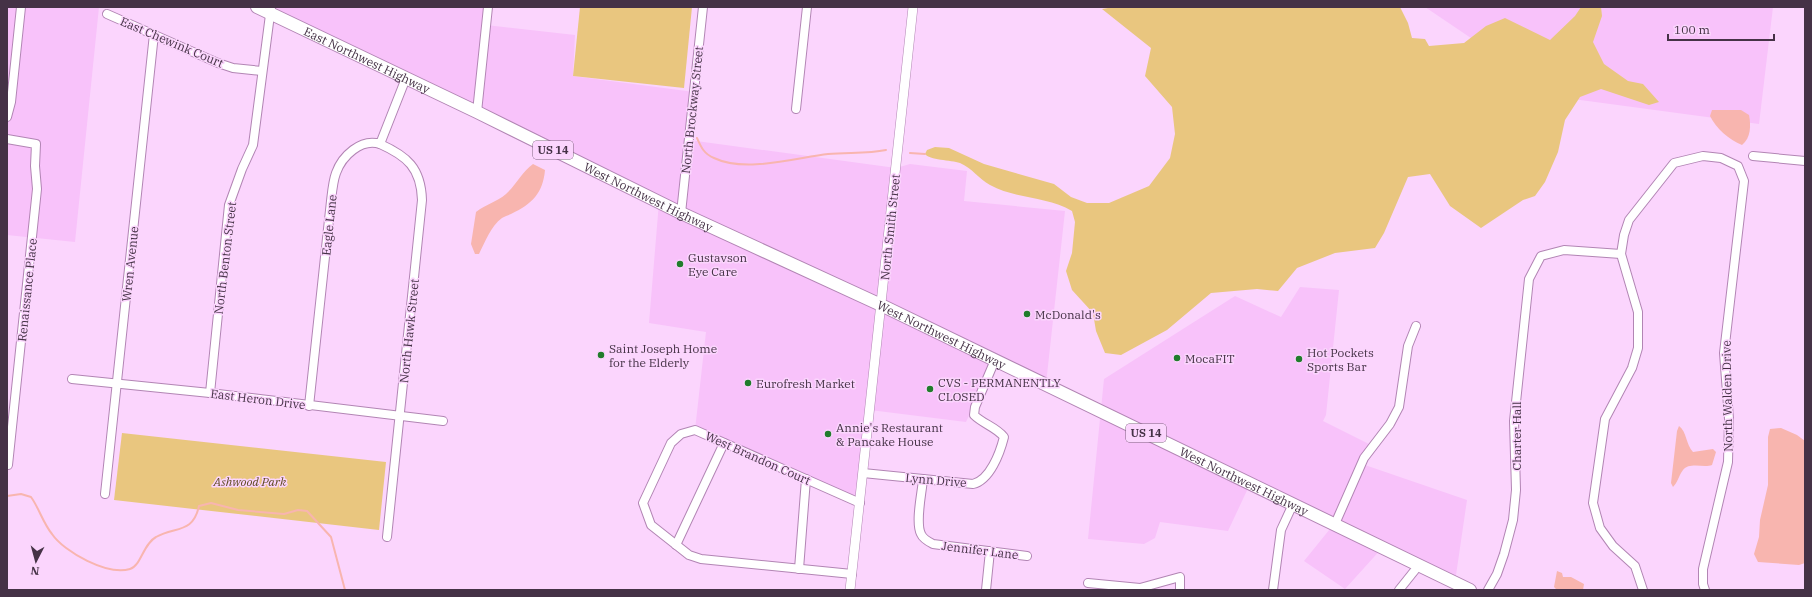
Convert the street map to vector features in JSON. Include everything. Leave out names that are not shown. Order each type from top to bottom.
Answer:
[{"type":"main road","name":"East Northwest Highway","points":[[258,7],[271,10],[477,112]]},
{"type":"main road","name":"West Northwest Highway","points":[[477,112],[681,213],[881,305],[1470,590]]},
{"type":"street","points":[[7,117],[11,102],[22,7]]},
{"type":"street","points":[[477,112],[488,7]]},
{"type":"street","name":"North Brockway Street","points":[[681,213],[703,7]]},
{"type":"street","points":[[796,109],[807,7]]},
{"type":"street","name":"North Smith Street","points":[[850,590],[913,7]]},
{"type":"street","name":"North Benton Street","points":[[210,393],[230,205],[242,169],[253,145],[271,10]]},
{"type":"street","name":"East Chewink Court","points":[[107,14],[218,63],[233,68],[262,71]]},
{"type":"street","name":"Wren Avenue","points":[[105,494],[118,384],[154,34]]},
{"type":"street","points":[[380,144],[406,78]]},
{"type":"street","name":"Renaissance Place","points":[[7,139],[36,144],[37,189],[8,465]]},
{"type":"street","name":"Eagle Lane","points":[[310,406],[330,209],[336,173],[346,157],[359,146],[371,142],[380,144]]},
{"type":"street","name":"North Hawk Street","points":[[380,144],[396,151],[414,167],[422,190],[387,537]]},
{"type":"street","name":"North Walden Drive","points":[[1622,254],[1624,235],[1630,220],[1674,163],[1702,156],[1721,158],[1738,166],[1744,181],[1724,354],[1729,419],[1728,462],[1702,569],[1705,590]]},
{"type":"street","points":[[1753,156],[1805,161]]},
{"type":"street","name":"Charter Hall","points":[[1488,590],[1504,554],[1513,520],[1516,490],[1514,421],[1529,279],[1540,256],[1564,250],[1622,254]]},
{"type":"street","points":[[1622,254],[1638,312],[1638,348],[1632,368],[1605,419],[1593,503],[1600,528],[1613,546],[1635,566],[1644,590]]},
{"type":"street","points":[[1334,524],[1364,458],[1390,424],[1399,407],[1408,346],[1416,326]]},
{"type":"street","name":"Lynn Drive","points":[[863,474],[973,484],[980,482],[986,477],[1004,437],[999,431],[981,422],[974,416],[975,407],[995,360]]},
{"type":"street","name":"East Heron Drive","points":[[72,379],[210,393],[443,421]]},
{"type":"street","name":"West Brandon Court","points":[[852,574],[701,559],[689,555],[651,525],[643,503],[671,443],[681,434],[695,430],[860,503]]},
{"type":"street","points":[[676,545],[724,443]]},
{"type":"street","points":[[799,569],[806,479]]},
{"type":"street","name":"Jennifer Lane","points":[[923,479],[919,523],[921,535],[933,544],[1027,556]]},
{"type":"street","points":[[1273,590],[1281,530],[1293,504]]},
{"type":"street","points":[[986,590],[990,551]]},
{"type":"street","points":[[1399,590],[1419,565]]},
{"type":"street","points":[[1088,583],[1140,588],[1180,577],[1180,590]]},
{"type":"shaded area","points":[[7,7],[99,7],[75,242],[7,235]]},
{"type":"shaded area","points":[[271,7],[488,7],[486,25],[575,35],[573,76],[694,92],[689,140],[896,168],[910,164],[967,171],[964,201],[1065,211],[1046,384],[995,360],[966,422],[870,410],[860,503],[695,430],[706,332],[649,323],[659,202],[271,13]]},
{"type":"shaded area","points":[[1425,7],[1773,7],[1759,124],[1558,97]]},
{"type":"shaded area","points":[[1712,110],[1741,110],[1749,115],[1750,131],[1747,139],[1742,145],[1732,140],[1719,129],[1710,116]]},
{"type":"shaded area","points":[[533,164],[545,170],[542,185],[539,191],[525,206],[498,221],[489,234],[479,254],[475,254],[471,244],[476,212],[506,194]]},
{"type":"shaded area","points":[[1300,287],[1339,290],[1326,415],[1323,421],[1373,446],[1362,464],[1467,500],[1455,582],[1383,547],[1345,589],[1304,561],[1334,524],[1250,484],[1228,531],[1160,522],[1155,538],[1144,544],[1088,539],[1104,379],[1235,296],[1281,317]]},
{"type":"shaded area","points":[[1679,426],[1684,432],[1693,452],[1713,449],[1716,452],[1712,465],[1689,466],[1683,470],[1673,487],[1671,483],[1677,431]]},
{"type":"shaded area","points":[[1781,428],[1797,435],[1805,441],[1805,563],[1799,565],[1758,562],[1754,554],[1759,537],[1760,520],[1768,485],[1768,437],[1770,429]]},
{"type":"shaded area","points":[[1557,571],[1562,573],[1563,577],[1571,577],[1584,584],[1583,590],[1557,590],[1554,587]]},
{"type":"green space","points":[[580,7],[692,7],[684,88],[573,76]]},
{"type":"green space","points":[[1114,7],[1400,7],[1408,23],[1412,38],[1425,39],[1429,46],[1464,43],[1486,26],[1505,18],[1550,40],[1575,16],[1581,7],[1601,7],[1602,16],[1593,42],[1604,64],[1628,81],[1643,84],[1659,102],[1649,105],[1601,89],[1580,97],[1565,120],[1558,152],[1545,182],[1535,196],[1523,200],[1481,228],[1450,206],[1430,174],[1408,177],[1384,233],[1375,248],[1335,253],[1297,268],[1278,291],[1257,289],[1211,293],[1167,330],[1121,355],[1105,353],[1096,331],[1093,313],[1072,290],[1066,271],[1072,253],[1075,222],[1072,211],[1052,203],[1000,190],[986,183],[960,163],[931,158],[925,154],[927,150],[935,147],[949,148],[984,164],[1054,184],[1071,197],[1087,203],[1109,203],[1149,186],[1170,158],[1175,134],[1172,107],[1145,76],[1151,48],[1102,9]]},
{"type":"green space","name":"Ashwood Park","points":[[122,433],[386,462],[379,530],[114,500]]},
{"type":"waterway","points":[[697,138],[703,150],[714,158],[740,164],[770,163],[828,154],[886,150]]},
{"type":"waterway","points":[[910,153],[925,154]]},
{"type":"waterway","points":[[7,496],[21,494],[31,497],[49,530],[66,548],[76,555],[99,566],[121,570],[134,567],[148,545],[156,537],[188,525],[196,515],[199,506],[211,503],[238,510],[284,514],[298,510],[307,511],[331,537],[345,590]]},
{"type":"place","name":"Gustavson Eye Care","points":[[680,264]]},
{"type":"place","name":"McDonald's","points":[[1027,314]]},
{"type":"place","name":"Saint Joseph Home for the Elderly","points":[[601,355]]},
{"type":"place","name":"MocaFIT","points":[[1177,358]]},
{"type":"place","name":"Hot Pockets Sports Bar","points":[[1299,359]]},
{"type":"place","name":"Eurofresh Market","points":[[748,383]]},
{"type":"place","name":"CVS - PERMANENTLY CLOSED","points":[[930,389]]},
{"type":"place","name":"Annie's Restaurant & Pancake House","points":[[828,434]]}]
